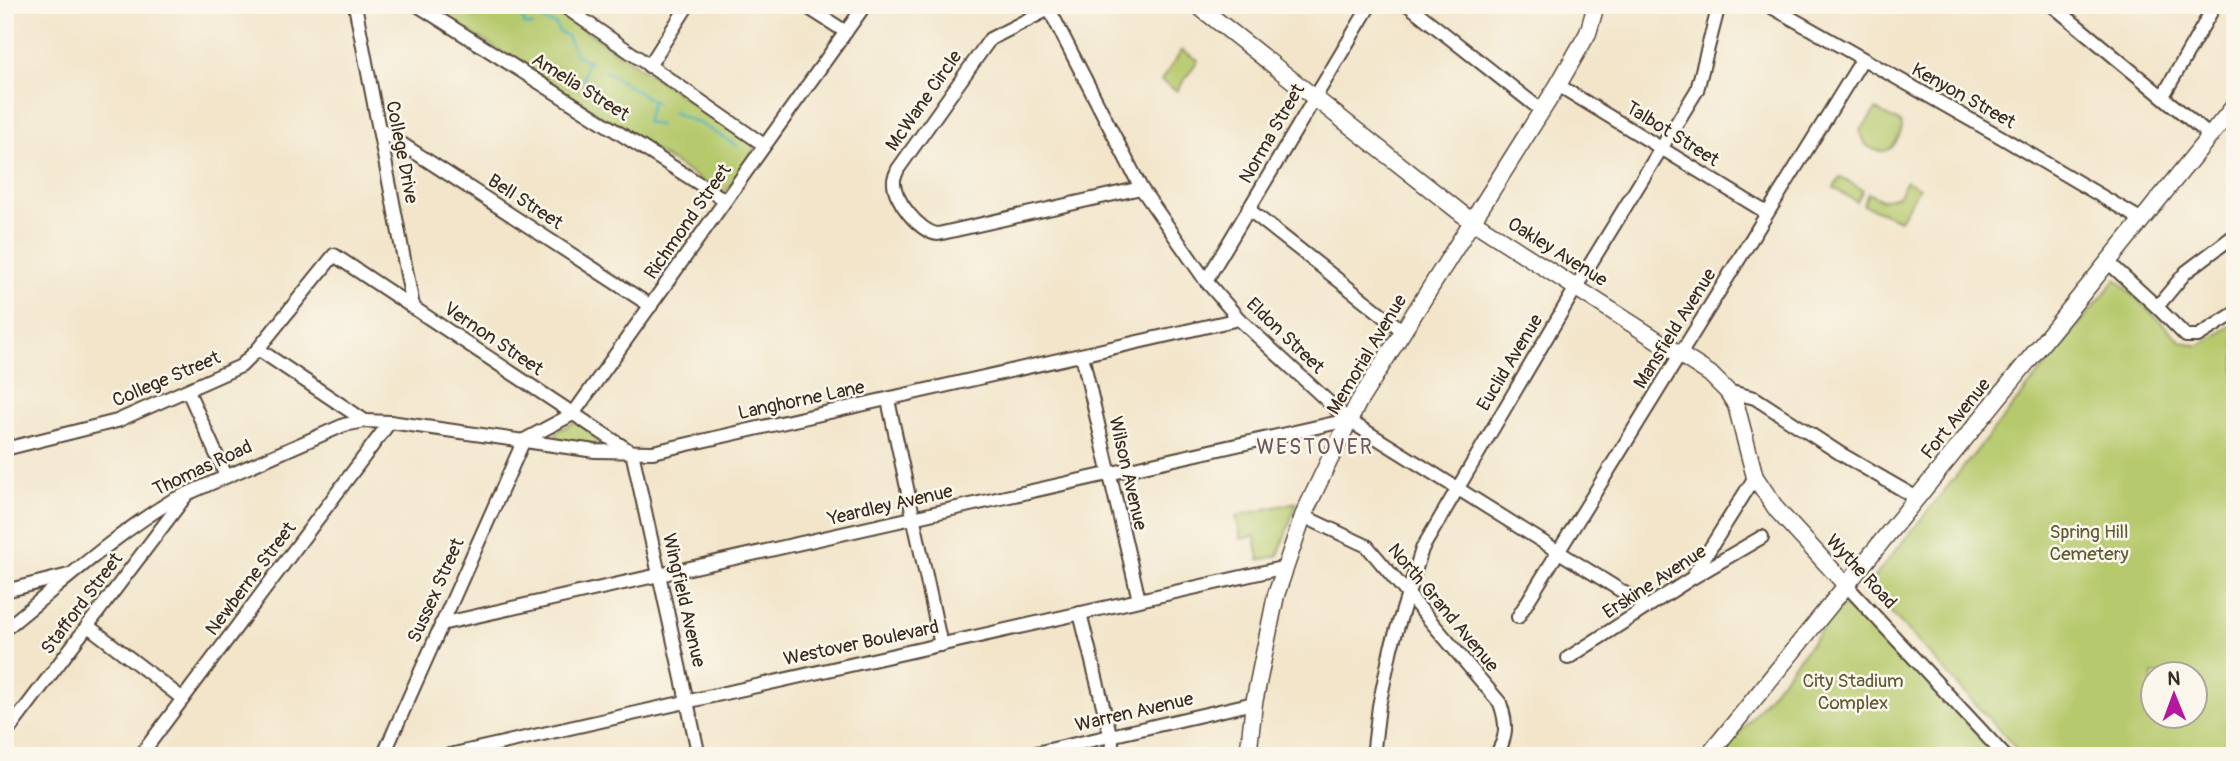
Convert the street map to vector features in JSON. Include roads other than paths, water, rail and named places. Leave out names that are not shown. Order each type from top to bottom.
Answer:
[{"type":"main road","name":"Oakley Avenue","points":[[1197,5],[1473,222],[1680,353],[1710,374],[1727,391]]},
{"type":"main road","name":"Memorial Avenue","points":[[1248,756],[1266,637],[1303,516],[1348,420],[1558,85],[1588,33],[1596,5]]},
{"type":"main road","name":"Fort Avenue","points":[[1708,756],[2235,105]]},
{"type":"main road","name":"Wythe Road","points":[[1727,391],[1742,422],[1755,477],[1777,510],[1846,585]]},
{"type":"street","name":"College Drive","points":[[355,5],[413,306]]},
{"type":"street","name":"Amelia Street","points":[[417,5],[725,200]]},
{"type":"street","points":[[562,5],[764,145]]},
{"type":"street","points":[[649,66],[688,5]]},
{"type":"street","points":[[804,5],[846,32]]},
{"type":"street","name":"Richmond Street","points":[[524,440],[573,414],[865,5]]},
{"type":"street","name":"Norma Street","points":[[1206,281],[1370,5]]},
{"type":"street","points":[[1408,5],[1542,110]]},
{"type":"street","name":"Euclid Avenue","points":[[1373,756],[1379,706],[1391,648],[1422,549],[1455,489],[1697,90],[1719,5]]},
{"type":"street","name":"Kenyon Street","points":[[1768,5],[2142,220]]},
{"type":"street","points":[[2052,5],[2210,136]]},
{"type":"street","points":[[2163,96],[2215,5]]},
{"type":"street","name":"McWane Circle","points":[[1048,7],[989,39],[898,169],[894,181],[897,195],[920,227],[938,233],[1141,188]]},
{"type":"street","name":"Eldon Street","points":[[1048,7],[1141,188],[1206,281],[1239,318],[1348,420],[1647,607]]},
{"type":"street","name":"Mansfield Avenue","points":[[1518,617],[1862,60]]},
{"type":"street","name":"Talbot Street","points":[[1558,85],[1767,213]]},
{"type":"street","name":"Bell Street","points":[[379,129],[651,306]]},
{"type":"street","points":[[1248,209],[1403,331]]},
{"type":"street","points":[[2157,307],[2186,272],[2214,248],[2235,235]]},
{"type":"street","name":"Vernon Street","points":[[334,255],[632,452]]},
{"type":"street","name":"College Street","points":[[5,449],[117,421],[240,366],[258,349],[334,255]]},
{"type":"street","points":[[2108,262],[2183,335],[2198,336],[2235,313]]},
{"type":"street","name":"Langhorne Lane","points":[[365,421],[390,422],[595,451],[653,452],[1239,318]]},
{"type":"street","points":[[258,349],[365,421]]},
{"type":"street","name":"Wilson Avenue","points":[[1082,355],[1139,600]]},
{"type":"street","points":[[188,391],[226,476]]},
{"type":"street","name":"Oakley Avenue","points":[[1727,391],[1755,398],[1917,499]]},
{"type":"street","points":[[888,400],[941,645]]},
{"type":"street","name":"Yeardley Avenue","points":[[440,624],[1348,420]]},
{"type":"street","name":"Thomas Road","points":[[5,629],[149,515],[187,494],[324,432],[365,421]]},
{"type":"street","name":"Newberne Street","points":[[140,756],[390,422]]},
{"type":"street","name":"Sussex Street","points":[[383,756],[524,440]]},
{"type":"street","name":"Wingfield Avenue","points":[[632,452],[699,756]]},
{"type":"street","points":[[1692,578],[1755,477]]},
{"type":"street","name":"Stafford Street","points":[[5,735],[187,494]]},
{"type":"street","name":"North Grand Avenue","points":[[1303,516],[1367,547],[1500,703],[1506,732],[1502,747],[1495,756]]},
{"type":"street","name":"Erskine Avenue","points":[[1567,658],[1762,537]]},
{"type":"street","name":"Westover Boulevard","points":[[445,756],[1286,567]]},
{"type":"street","points":[[5,591],[73,574]]},
{"type":"street","name":"Wythe Road","points":[[1846,585],[2005,756]]},
{"type":"street","points":[[1080,613],[1112,741],[1111,756]]},
{"type":"street","points":[[88,626],[183,699]]},
{"type":"street","name":"Warren Avenue","points":[[1023,756],[1254,703]]},
{"type":"waterway","points":[[519,5],[525,25],[533,26]]},
{"type":"waterway","points":[[543,20],[556,25],[559,32],[567,36],[576,55],[592,63]]},
{"type":"waterway","points":[[587,60],[583,79],[596,86]]},
{"type":"waterway","points":[[605,71],[656,103]]},
{"type":"waterway","points":[[652,101],[646,122],[659,125]]},
{"type":"waterway","points":[[672,112],[702,125],[738,146]]},
{"type":"district","name":"WESTOVER","points":[[1315,447]]},
{"type":"park label","name":"Spring Hill Cemetery","points":[[2089,542]]},
{"type":"park label","name":"City Stadium Complex","points":[[1853,691]]}]
